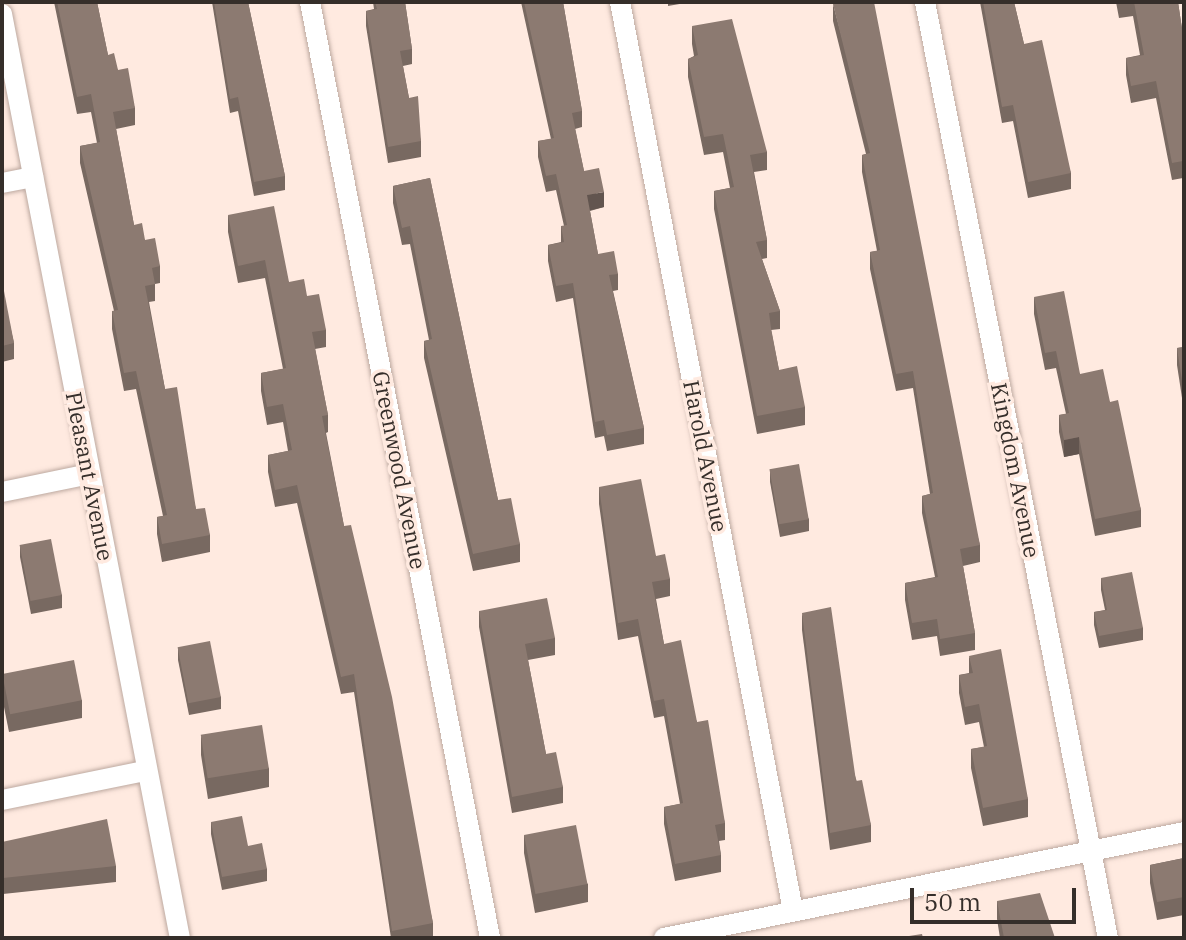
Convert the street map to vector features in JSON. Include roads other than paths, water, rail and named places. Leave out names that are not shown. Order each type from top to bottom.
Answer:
[{"type":"street","name":"Greenwood Avenue","points":[[310,2],[490,938]]},
{"type":"street","name":"Harold Avenue","points":[[620,2],[793,911]]},
{"type":"street","name":"Kingdom Avenue","points":[[925,2],[1108,938]]},
{"type":"street","name":"Pleasant Avenue","points":[[2,14],[145,771],[180,938]]},
{"type":"street","points":[[2,183],[33,177]]},
{"type":"street","points":[[2,492],[90,474]]},
{"type":"street","points":[[2,800],[145,771]]},
{"type":"street","points":[[664,938],[1091,854],[1184,832]]}]
